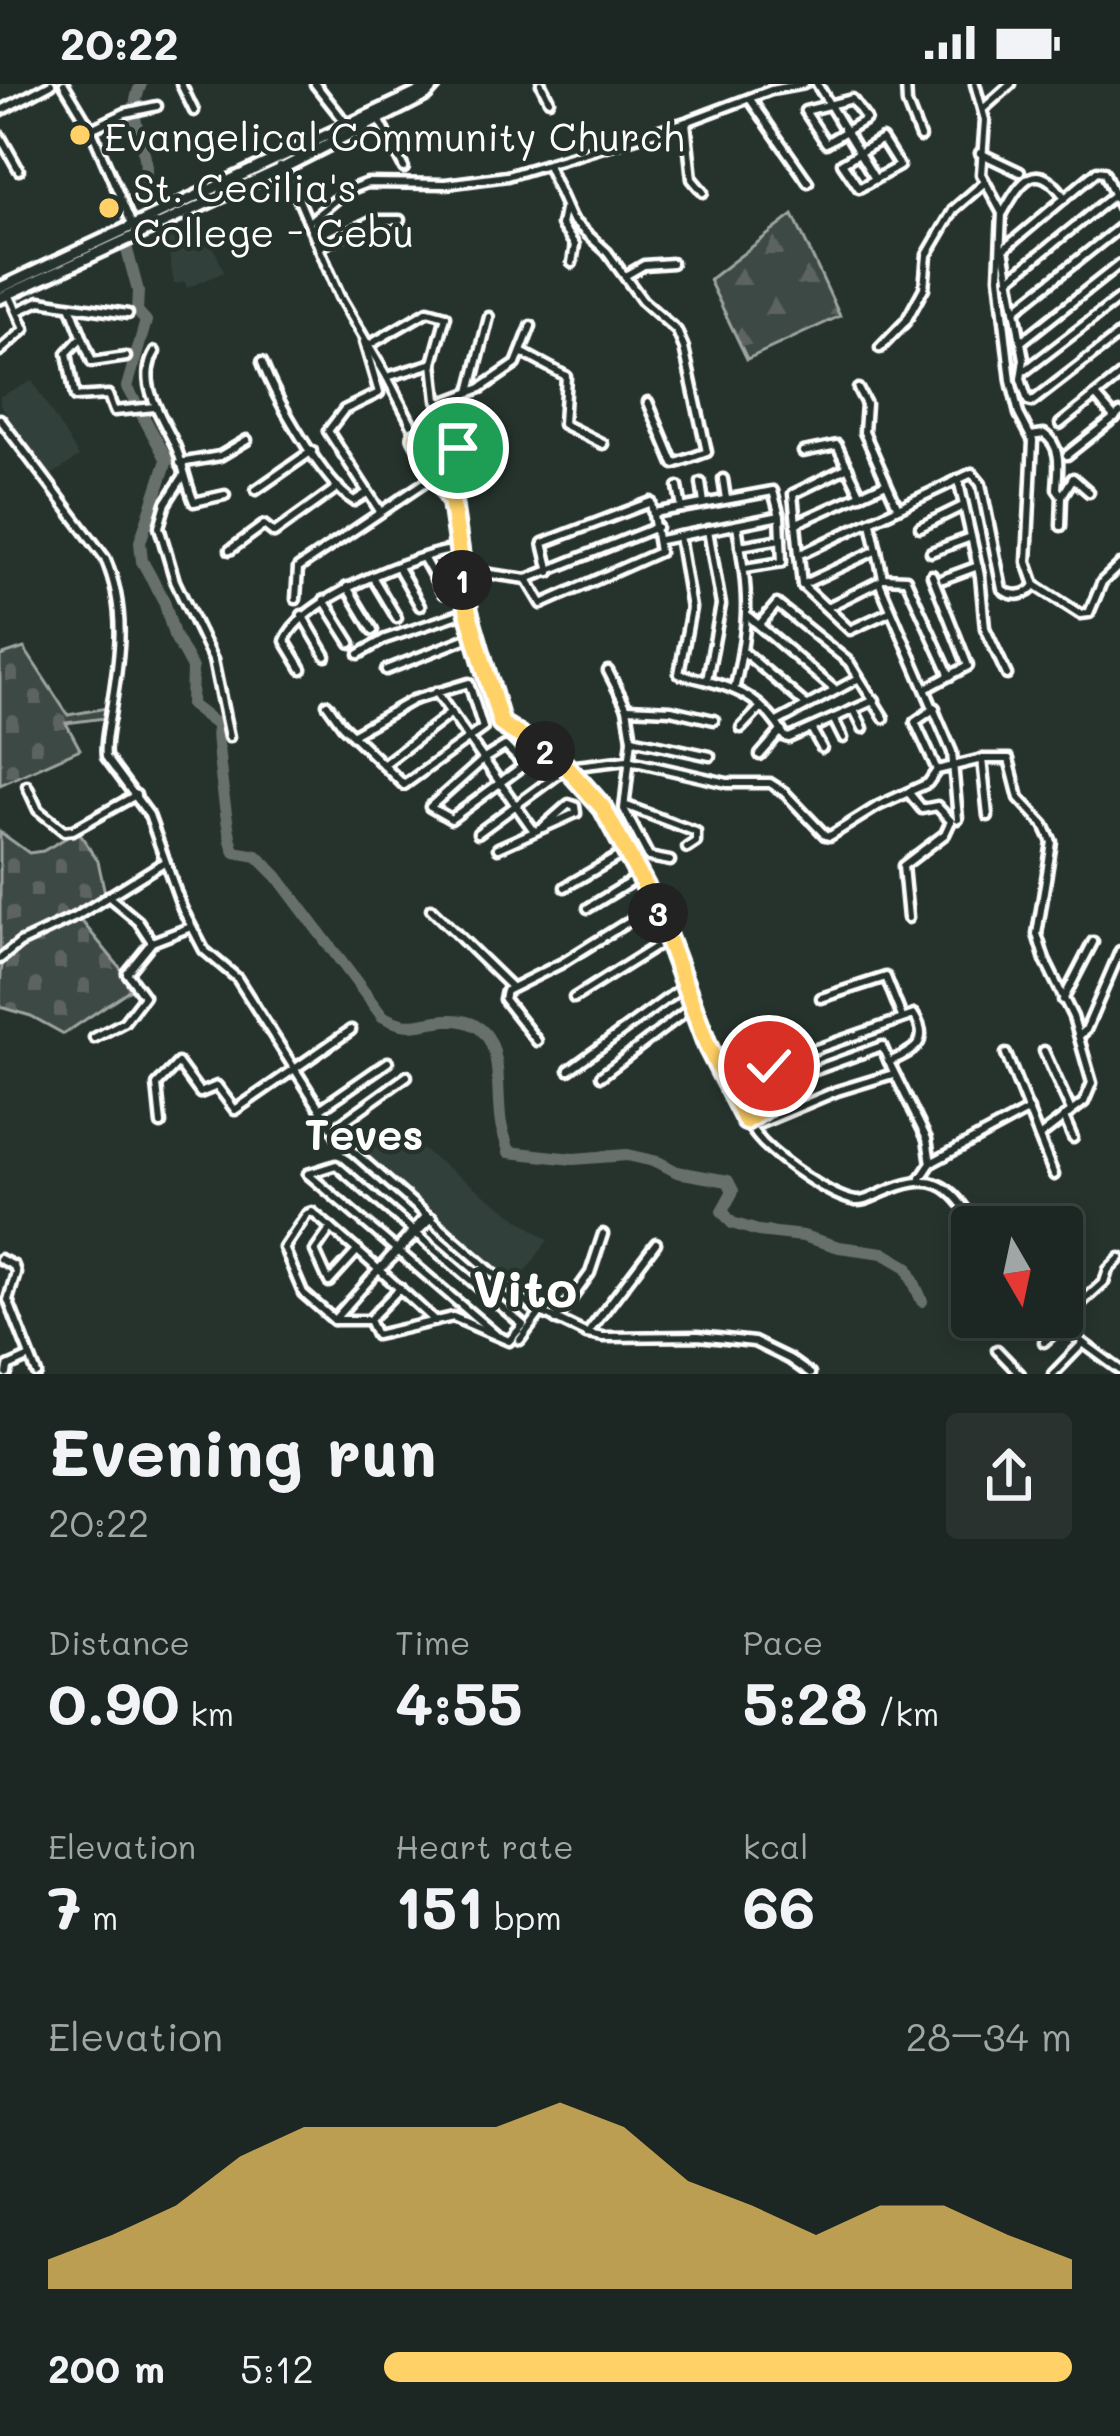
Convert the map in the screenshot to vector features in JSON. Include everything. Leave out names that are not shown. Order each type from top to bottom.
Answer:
[{"type":"highway","points":[[3,293],[133,227],[279,165],[436,84]]},
{"type":"highway","points":[[3,293],[379,119],[427,95],[436,84]]},
{"type":"street","points":[[0,111],[51,84]]},
{"type":"street","points":[[64,84],[91,129],[133,227]]},
{"type":"street","points":[[181,84],[194,111]]},
{"type":"street","points":[[315,84],[349,127]]},
{"type":"street","points":[[541,84],[549,100]]},
{"type":"street","points":[[309,222],[346,191],[367,183],[482,182],[804,84]]},
{"type":"street","points":[[817,84],[874,179]]},
{"type":"street","points":[[906,84],[907,104],[920,137]]},
{"type":"street","points":[[975,84],[983,109],[984,183],[1002,213]]},
{"type":"street","points":[[983,109],[1011,84]]},
{"type":"street","points":[[750,99],[808,182]]},
{"type":"street","points":[[854,99],[867,115],[844,134],[826,143],[805,112],[854,99]]},
{"type":"street","points":[[91,129],[157,106]]},
{"type":"street","points":[[379,119],[404,168]]},
{"type":"street","points":[[686,122],[691,174],[703,192]]},
{"type":"street","points":[[0,136],[19,170]]},
{"type":"street","points":[[882,139],[899,164],[859,188],[842,165],[857,152],[882,139]]},
{"type":"street","points":[[980,153],[1020,172]]},
{"type":"street","points":[[279,165],[340,297],[388,376],[452,502],[468,611],[501,724],[568,767],[608,817],[655,905],[708,1047],[748,1124],[807,1177],[854,1201],[921,1178],[932,1163],[1029,1109]]},
{"type":"street","points":[[547,165],[564,210],[607,252],[642,300],[676,331],[707,452],[674,464],[648,402]]},
{"type":"street","points":[[1120,207],[1100,171],[1004,249],[1021,342],[1024,393],[1032,402],[1120,334]]},
{"type":"street","points":[[1065,198],[1051,177],[1044,175],[1013,189],[1002,213],[999,277],[1011,381],[1019,414],[1031,436],[1025,554],[1035,585],[1072,613],[1089,613],[1102,582],[1120,565]]},
{"type":"street","points":[[880,348],[906,321],[924,288],[927,255],[954,209],[984,183]]},
{"type":"street","points":[[1008,280],[1114,194]]},
{"type":"street","points":[[564,210],[561,225],[575,245],[572,263]]},
{"type":"street","points":[[319,247],[373,220],[400,220]]},
{"type":"street","points":[[1015,310],[1120,226]]},
{"type":"street","points":[[625,276],[644,266],[672,263]]},
{"type":"street","points":[[1021,342],[1120,264]]},
{"type":"street","points":[[0,351],[25,329],[19,311],[3,293]]},
{"type":"street","points":[[1023,372],[1120,298]]},
{"type":"street","points":[[19,311],[40,301],[128,314]]},
{"type":"street","points":[[71,307],[92,362],[126,357]]},
{"type":"street","points":[[369,345],[422,313],[446,316],[433,363],[436,400],[442,403],[516,364],[531,326]]},
{"type":"street","points":[[470,392],[489,317]]},
{"type":"street","points":[[362,332],[379,393],[344,410],[328,431],[380,511]]},
{"type":"street","points":[[80,339],[67,353],[74,396],[107,395],[114,411],[151,408]]},
{"type":"street","points":[[155,352],[147,369],[151,408],[194,502],[225,495]]},
{"type":"street","points":[[520,352],[566,376],[563,424],[603,444]]},
{"type":"street","points":[[262,362],[284,413],[338,487],[354,501],[367,493]]},
{"type":"street","points":[[388,376],[433,363]]},
{"type":"street","points":[[1060,424],[1120,376]]},
{"type":"street","points":[[858,389],[866,404],[864,432],[897,506]]},
{"type":"street","points":[[1067,455],[1117,416],[1096,396]]},
{"type":"street","points":[[0,419],[105,558],[114,578],[121,644],[106,757],[149,815],[164,862],[204,950],[237,978],[349,1149],[556,1320],[587,1334],[754,1342],[810,1374]]},
{"type":"street","points":[[417,437],[429,432],[447,437],[469,472]]},
{"type":"street","points":[[1031,436],[1044,434],[1054,441],[1057,489],[1062,496]]},
{"type":"street","points":[[180,463],[220,456],[247,440]]},
{"type":"street","points":[[803,452],[836,445],[861,495]]},
{"type":"street","points":[[256,490],[312,451]]},
{"type":"street","points":[[848,467],[794,492],[802,585],[850,629],[889,612]]},
{"type":"street","points":[[296,599],[297,569],[440,473]]},
{"type":"street","points":[[800,554],[972,473],[979,478],[1002,589],[1014,595],[1028,593],[1035,585]]},
{"type":"street","points":[[184,475],[166,503],[159,526],[175,581],[213,660],[230,737]]},
{"type":"street","points":[[1061,526],[1062,496],[1073,478],[1089,492]]},
{"type":"street","points":[[723,479],[726,499]]},
{"type":"street","points":[[958,479],[978,566],[985,628],[1007,675]]},
{"type":"street","points":[[700,483],[704,503]]},
{"type":"street","points":[[797,523],[886,483]]},
{"type":"street","points":[[230,550],[264,525],[274,533],[338,487]]},
{"type":"street","points":[[678,487],[682,508]]},
{"type":"street","points":[[654,513],[772,491],[780,516],[782,561],[745,568]]},
{"type":"street","points":[[527,579],[542,604],[658,552],[654,513],[647,501],[543,543],[550,572]]},
{"type":"street","points":[[920,527],[963,506]]},
{"type":"street","points":[[659,540],[780,516]]},
{"type":"street","points":[[871,522],[889,612],[927,688],[956,765],[958,819]]},
{"type":"street","points":[[735,686],[749,617],[736,525]]},
{"type":"street","points":[[464,570],[527,579],[657,527]]},
{"type":"street","points":[[706,680],[721,605],[708,530]]},
{"type":"street","points":[[679,536],[691,608],[678,673],[735,686],[789,738],[875,700]]},
{"type":"street","points":[[931,553],[971,537]]},
{"type":"street","points":[[740,546],[781,539]]},
{"type":"street","points":[[302,669],[285,641],[302,615],[347,587],[459,549]]},
{"type":"street","points":[[802,585],[877,550]]},
{"type":"street","points":[[424,559],[442,593]]},
{"type":"street","points":[[943,579],[978,566]]},
{"type":"street","points":[[399,568],[420,605]]},
{"type":"street","points":[[927,688],[968,664],[932,575]]},
{"type":"street","points":[[373,578],[397,618]]},
{"type":"street","points":[[826,608],[881,580],[906,579],[950,676]]},
{"type":"street","points":[[347,587],[374,630]]},
{"type":"street","points":[[324,600],[351,643]]},
{"type":"street","points":[[760,625],[777,604],[849,662],[884,718]]},
{"type":"street","points":[[359,654],[386,639],[468,611]]},
{"type":"street","points":[[302,615],[326,656]]},
{"type":"street","points":[[749,617],[835,690]]},
{"type":"street","points":[[386,670],[475,634]]},
{"type":"street","points":[[743,651],[806,705]]},
{"type":"street","points":[[608,671],[627,708],[632,739],[626,807],[649,857],[670,861]]},
{"type":"street","points":[[777,722],[860,677]]},
{"type":"street","points":[[327,704],[352,734],[405,785],[483,728],[471,684],[435,691],[352,734]]},
{"type":"street","points":[[435,691],[534,831]]},
{"type":"street","points":[[741,728],[760,707]]},
{"type":"street","points":[[627,708],[671,710],[714,720]]},
{"type":"street","points":[[935,708],[915,722],[937,770]]},
{"type":"street","points":[[854,710],[863,728]]},
{"type":"street","points":[[383,765],[451,713]]},
{"type":"street","points":[[834,719],[843,738]]},
{"type":"street","points":[[812,729],[822,748]]},
{"type":"street","points":[[760,755],[781,731]]},
{"type":"street","points":[[632,739],[710,756]]},
{"type":"street","points":[[505,746],[524,762],[449,820],[430,807],[484,759],[505,746]]},
{"type":"street","points":[[982,759],[988,816]]},
{"type":"street","points":[[478,833],[568,767],[627,760],[727,783],[770,783],[830,836],[928,783],[937,770],[982,759],[1010,760],[1019,798],[1044,825],[1052,842],[1037,934],[1079,1036],[1092,1083],[1084,1102],[1039,1137]]},
{"type":"street","points":[[27,786],[38,810],[64,831],[136,795]]},
{"type":"street","points":[[908,918],[903,866],[945,834],[951,821],[944,809],[922,809],[909,793]]},
{"type":"street","points":[[498,848],[576,813],[575,806],[569,804],[544,826]]},
{"type":"street","points":[[608,817],[626,807],[696,832],[696,842],[687,848]]},
{"type":"street","points":[[565,887],[626,852]]},
{"type":"street","points":[[0,959],[164,862]]},
{"type":"street","points":[[588,908],[640,877]]},
{"type":"street","points":[[108,896],[138,921],[152,942]]},
{"type":"street","points":[[537,1040],[504,999],[511,986],[562,963],[655,905]]},
{"type":"street","points":[[431,910],[511,986]]},
{"type":"street","points":[[94,1038],[124,1022],[144,996],[127,973],[152,942],[191,927]]},
{"type":"street","points":[[574,998],[668,939]]},
{"type":"street","points":[[1063,1000],[1094,942]]},
{"type":"street","points":[[1079,1036],[1086,1030],[1120,951]]},
{"type":"street","points":[[820,998],[886,977],[902,1017]]},
{"type":"street","points":[[569,1070],[687,983]]},
{"type":"street","points":[[601,1076],[694,1005]]},
{"type":"street","points":[[748,1124],[776,1105],[779,1094],[770,1065],[910,1014],[918,1018],[921,1044],[915,1052],[890,1062]]},
{"type":"street","points":[[161,1124],[157,1085],[178,1063],[200,1093],[217,1086],[234,1110],[351,1030]]},
{"type":"street","points":[[776,1084],[884,1046],[893,1074],[927,1138],[932,1163]]},
{"type":"street","points":[[1044,1051],[1073,1138]]},
{"type":"street","points":[[1006,1054],[1054,1175]]},
{"type":"street","points":[[320,1109],[388,1062]]},
{"type":"street","points":[[748,1124],[893,1074]]},
{"type":"street","points":[[333,1129],[407,1076]]},
{"type":"street","points":[[369,1320],[376,1335],[455,1318],[497,1336],[510,1341],[523,1323],[336,1165],[308,1174],[497,1336]]},
{"type":"street","points":[[921,1178],[940,1184],[964,1206]]},
{"type":"street","points":[[400,1288],[369,1320],[334,1320],[303,1293],[284,1248],[308,1213],[358,1250],[400,1288],[434,1320]]},
{"type":"street","points":[[334,1320],[430,1216]]},
{"type":"street","points":[[331,1228],[315,1251],[329,1282],[358,1250]]},
{"type":"street","points":[[556,1320],[590,1273],[603,1234]]},
{"type":"street","points":[[587,1334],[656,1243]]},
{"type":"street","points":[[1083,1301],[1104,1282],[1120,1258]]},
{"type":"street","points":[[0,1259],[16,1273],[8,1300],[37,1374]]},
{"type":"street","points":[[520,1340],[541,1312]]},
{"type":"street","points":[[1044,1342],[1047,1338]]},
{"type":"street","points":[[1079,1338],[1120,1370]]},
{"type":"street","points":[[1053,1374],[1084,1343]]},
{"type":"street","points":[[997,1350],[1020,1374]]},
{"type":"street","points":[[7,1374],[8,1367],[30,1357]]},
{"type":"shaded area","points":[[178,224],[182,236],[193,232],[199,242],[210,238],[224,272],[187,288],[185,282],[174,284],[165,230]]},
{"type":"shaded area","points":[[32,381],[79,457],[50,476],[0,404],[0,396]]},
{"type":"shaded area","points":[[402,1135],[548,1240],[517,1284],[355,1150]]},
{"type":"green space","points":[[793,215],[840,316],[747,359],[709,280]]},
{"type":"green space","points":[[24,648],[68,715],[106,708],[105,718],[66,723],[80,749],[0,785],[0,656]]},
{"type":"green space","points":[[78,831],[98,861],[105,893],[32,933],[0,957],[0,832],[29,853],[43,851]]},
{"type":"green space","points":[[80,919],[135,986],[64,1034],[31,1016],[0,1007],[1,970],[7,959],[37,938]]},
{"type":"waterway","points":[[141,84],[135,111],[146,165],[144,205]]},
{"type":"waterway","points":[[126,246],[138,291],[137,311],[146,321],[127,387],[167,460],[140,542],[142,561],[192,668],[191,705],[217,725],[235,852],[257,856],[277,876],[382,1016],[408,1025],[447,1020],[481,1029],[495,1056],[501,1124],[509,1152],[573,1159],[627,1155],[677,1172],[728,1181],[733,1191],[722,1211],[732,1223],[883,1253],[907,1267],[922,1301]]},
{"type":"place","name":"Evangelical Community Church","points":[[80,135]]},
{"type":"place","name":"St. Cecilia's College - Cebu","points":[[109,208]]},
{"type":"district","name":"Teves","points":[[364,1133]]},
{"type":"district","name":"Vito","points":[[525,1286]]},
{"type":"route","points":[[458,448],[433,432],[417,437],[452,502],[468,611],[501,724],[562,762],[603,808],[655,905],[708,1047],[746,1121],[776,1105],[779,1094],[769,1066]]}]
